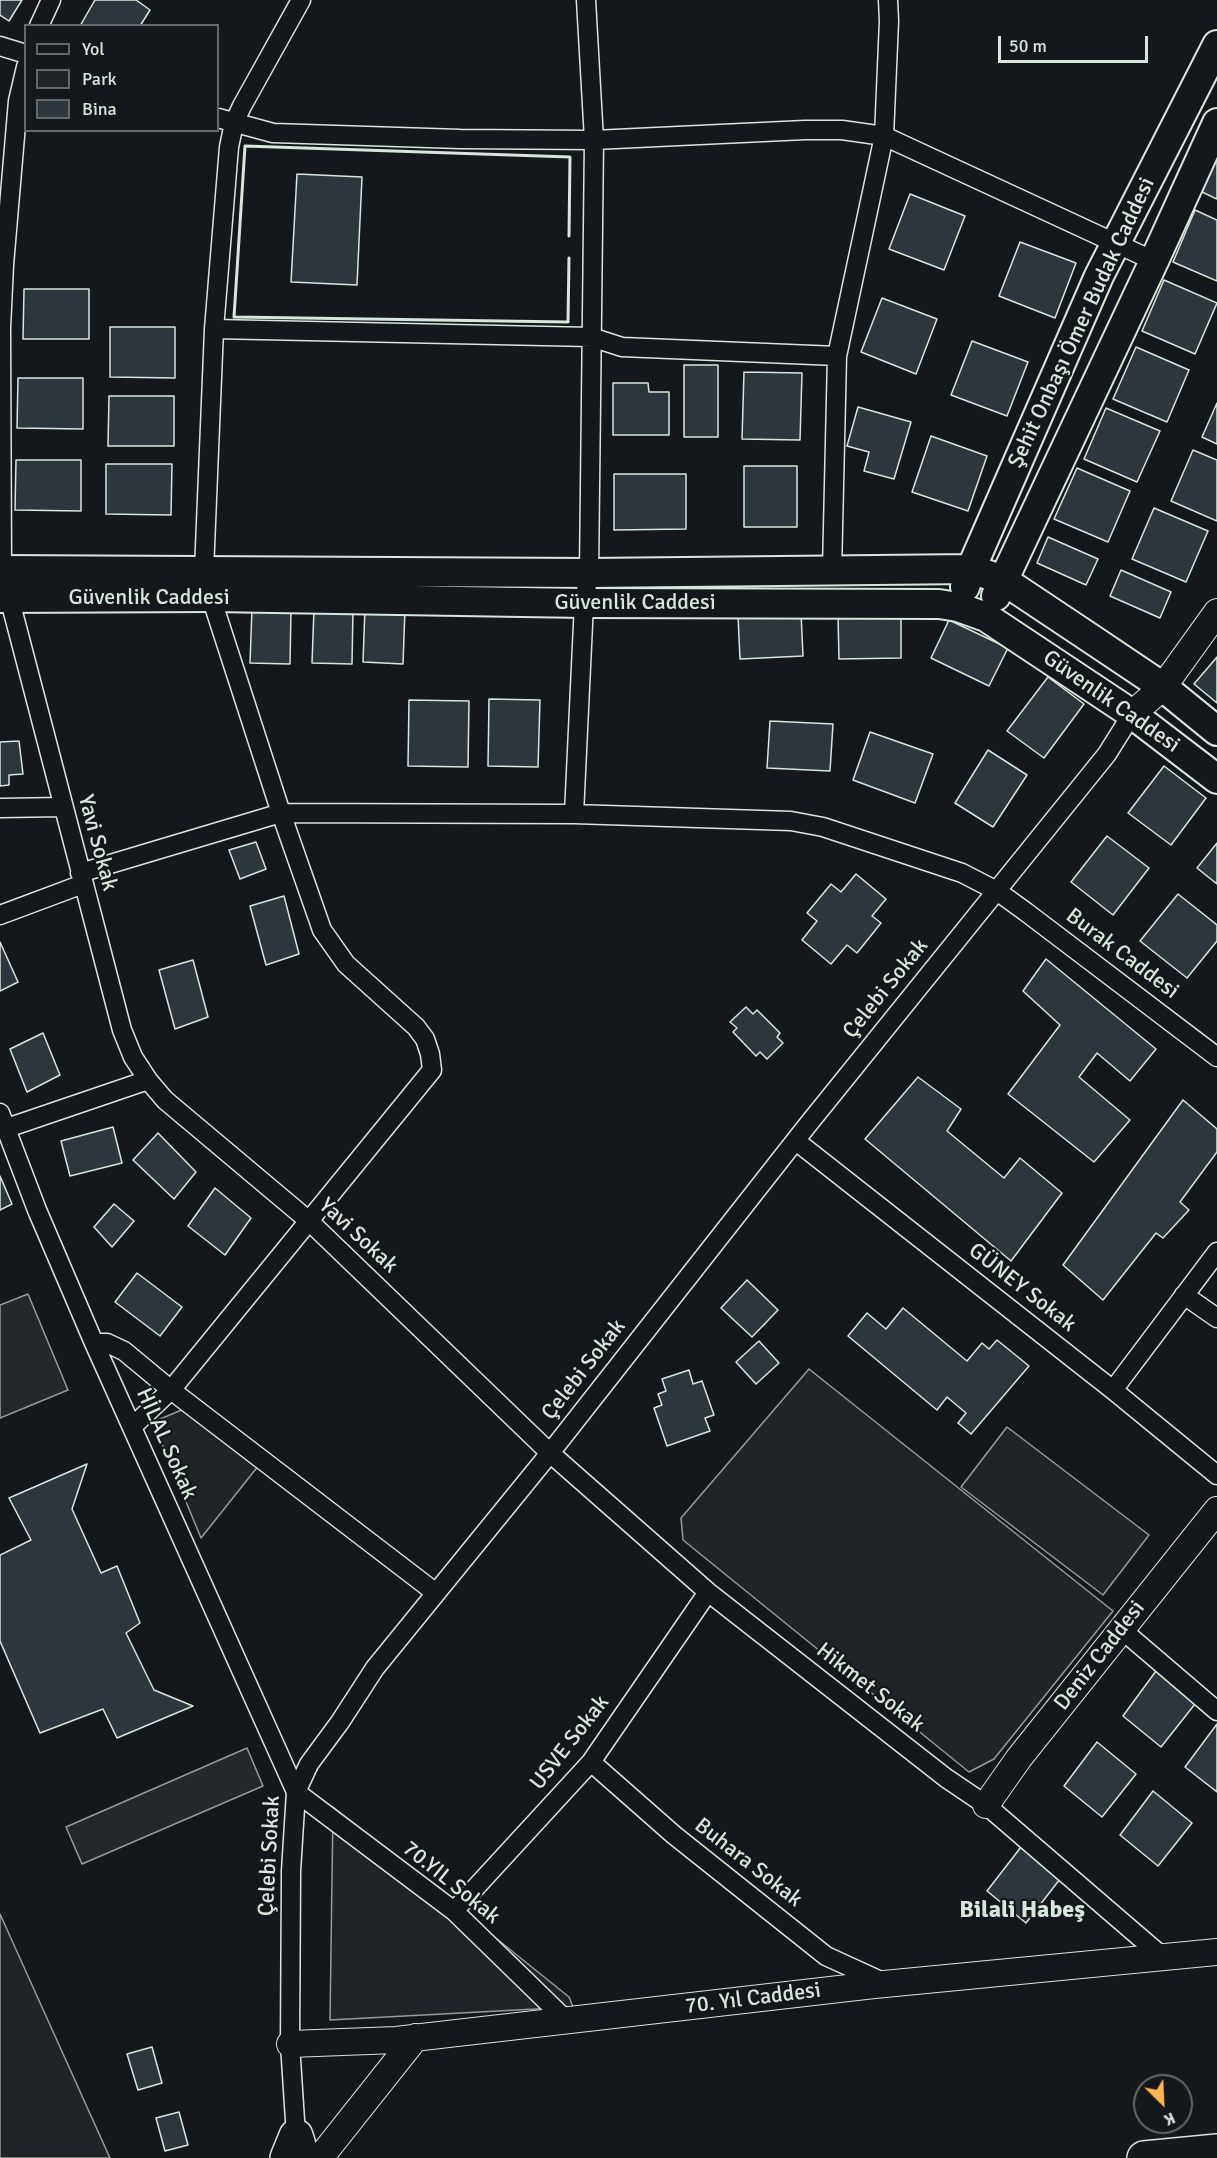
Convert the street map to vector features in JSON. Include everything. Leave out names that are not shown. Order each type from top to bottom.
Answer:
[{"type":"highway","points":[[1144,2158],[1217,2151]]},
{"type":"main road","name":"Şehit Onbaşı Ömer Budak Caddesi","points":[[958,607],[971,569],[1114,244],[1217,45]]},
{"type":"main road","name":"Şehit Onbaşı Ömer Budak Caddesi","points":[[986,617],[1217,123]]},
{"type":"main road","name":"Güvenlik Caddesi","points":[[5,599],[207,584],[589,573],[971,569],[1003,580],[1163,687],[1217,731]]},
{"type":"main road","name":"Güvenlik Caddesi","points":[[1,570],[207,584],[584,603],[918,603],[958,607],[986,617],[1132,714],[1217,779]]},
{"type":"street","points":[[40,24],[51,0]]},
{"type":"street","points":[[132,1427],[171,1390],[432,1070],[425,1040],[416,1028],[346,964],[322,930],[281,813],[207,584],[214,329],[229,147],[226,121],[301,0]]},
{"type":"street","points":[[574,814],[584,603],[589,573],[594,140],[586,0]]},
{"type":"street","points":[[832,571],[837,356],[884,136],[888,0]]},
{"type":"street","points":[[0,46],[24,53]]},
{"type":"street","name":"Yavi Sokak","points":[[24,76],[18,101],[2,264],[1,570],[5,599],[122,1030],[133,1057],[165,1100],[309,1221],[550,1453]]},
{"type":"street","points":[[226,121],[273,133],[460,139],[594,140],[805,130],[842,130],[884,136],[1154,261]]},
{"type":"street","points":[[214,329],[591,337],[622,347],[837,356]]},
{"type":"street","points":[[1132,714],[1163,687],[1217,612]]},
{"type":"street","name":"Çelebi Sokak","points":[[295,2151],[290,2044],[291,1871],[296,1792],[309,1764],[375,1668],[550,1453],[796,1141],[1107,754],[1132,714]]},
{"type":"street","points":[[0,808],[63,807]]},
{"type":"street","name":"Burak Caddesi","points":[[0,915],[82,878],[281,813],[574,814],[791,821],[824,827],[962,873],[997,891],[1217,1057]]},
{"type":"street","points":[[3,1121],[148,1080]]},
{"type":"street","name":"HİLAL Sokak","points":[[3,1121],[37,1210],[94,1343],[296,1792]]},
{"type":"street","name":"GÜNEY Sokak","points":[[796,1141],[1113,1390],[1217,1475]]},
{"type":"street","points":[[1113,1390],[1217,1252]]},
{"type":"street","points":[[1185,1295],[1217,1318]]},
{"type":"street","points":[[94,1343],[116,1346],[436,1593]]},
{"type":"street","name":"Hikmet Sokak","points":[[550,1453],[708,1592],[946,1778],[986,1805],[1164,1958]]},
{"type":"street","name":"Deniz Caddesi","points":[[986,1805],[1019,1758],[1217,1510]]},
{"type":"street","name":"USVE Sokak","points":[[454,1911],[591,1762],[708,1592]]},
{"type":"street","points":[[1121,1629],[1217,1711]]},
{"type":"street","name":"Buhara Sokak","points":[[591,1762],[674,1835],[826,1956],[887,1984]]},
{"type":"street","name":"70.YIL Sokak","points":[[296,1792],[454,1911],[567,2021]]},
{"type":"street","name":"70. Yıl Caddesi","points":[[290,2044],[416,2037],[887,1984],[1217,1952]]},
{"type":"street","points":[[320,2158],[416,2037]]},
{"type":"green space","points":[[809,1369],[1113,1611],[994,1759],[969,1772],[683,1540],[681,1518]]},
{"type":"green space","points":[[184,1409],[259,1465],[201,1538],[153,1422]]},
{"type":"green space","points":[[1007,1427],[1149,1535],[1103,1595],[961,1487]]},
{"type":"green space","points":[[333,1807],[569,1997],[573,2007],[330,2020]]},
{"type":"green space","points":[[0,1914],[110,2158],[0,2158]]},
{"type":"shaded area","points":[[28,1294],[68,1390],[0,1418],[0,1305]]},
{"type":"shaded area","points":[[247,1748],[263,1786],[82,1864],[66,1827]]},
{"type":"building","points":[[0,0],[22,0],[9,21],[0,15]]},
{"type":"building","points":[[95,0],[136,0],[150,10],[141,24],[81,24]]},
{"type":"building","points":[[1217,157],[1217,199],[1202,192]]},
{"type":"building","points":[[297,174],[362,177],[357,285],[291,282]]},
{"type":"building","points":[[910,194],[965,216],[944,270],[889,249]]},
{"type":"building","points":[[1195,210],[1217,220],[1217,281],[1173,262]]},
{"type":"building","points":[[1020,242],[1076,263],[1055,318],[999,296]]},
{"type":"building","points":[[1164,280],[1217,303],[1195,354],[1142,331]]},
{"type":"building","points":[[24,289],[89,289],[89,339],[23,339]]},
{"type":"building","points":[[882,298],[937,319],[916,374],[861,352]]},
{"type":"building","points":[[110,327],[175,327],[175,378],[110,377]]},
{"type":"building","points":[[972,341],[1028,362],[1007,416],[951,395]]},
{"type":"building","points":[[1136,347],[1189,370],[1167,422],[1113,399]]},
{"type":"building","points":[[684,365],[718,365],[718,437],[684,437]]},
{"type":"building","points":[[744,372],[802,373],[800,440],[742,439]]},
{"type":"building","points":[[18,378],[83,378],[83,429],[17,428]]},
{"type":"building","points":[[613,383],[648,383],[649,392],[669,392],[669,435],[613,435]]},
{"type":"building","points":[[109,396],[174,396],[174,446],[108,446]]},
{"type":"building","points":[[1217,403],[1217,444],[1202,437]]},
{"type":"building","points":[[858,407],[911,422],[894,479],[864,471],[869,452],[847,446]]},
{"type":"building","points":[[1106,408],[1160,431],[1137,482],[1084,459]]},
{"type":"building","points":[[931,436],[987,456],[968,511],[912,492]]},
{"type":"building","points":[[1193,450],[1217,460],[1217,521],[1171,501]]},
{"type":"building","points":[[16,460],[81,460],[81,511],[15,510]]},
{"type":"building","points":[[106,464],[172,464],[171,515],[106,514]]},
{"type":"building","points":[[744,466],[797,466],[797,527],[744,527]]},
{"type":"building","points":[[1077,468],[1130,491],[1108,542],[1054,519]]},
{"type":"building","points":[[614,474],[686,474],[686,529],[614,530]]},
{"type":"building","points":[[1154,508],[1208,531],[1186,582],[1132,559]]},
{"type":"building","points":[[1048,537],[1098,559],[1086,585],[1037,563]]},
{"type":"building","points":[[1121,570],[1171,592],[1160,618],[1110,596]]},
{"type":"building","points":[[365,607],[405,609],[403,664],[363,662]]},
{"type":"building","points":[[252,608],[291,609],[290,664],[250,663]]},
{"type":"building","points":[[314,609],[353,610],[352,664],[312,663]]},
{"type":"building","points":[[801,613],[803,656],[740,659],[738,616]]},
{"type":"building","points":[[901,615],[901,658],[839,659],[838,616]]},
{"type":"building","points":[[949,620],[1008,648],[989,686],[931,658]]},
{"type":"building","points":[[1217,657],[1217,703],[1194,684]]},
{"type":"building","points":[[1048,677],[1084,704],[1044,758],[1007,731]]},
{"type":"building","points":[[489,699],[540,700],[538,767],[488,766]]},
{"type":"building","points":[[409,700],[469,701],[468,767],[408,766]]},
{"type":"building","points":[[770,721],[833,724],[830,771],[767,768]]},
{"type":"building","points":[[870,732],[933,754],[915,803],[853,780]]},
{"type":"building","points":[[19,741],[23,774],[9,775],[9,785],[0,786],[0,742]]},
{"type":"building","points":[[988,750],[1027,775],[993,827],[955,803]]},
{"type":"building","points":[[1164,766],[1206,798],[1171,845],[1128,813]]},
{"type":"building","points":[[1107,836],[1149,868],[1113,915],[1071,882]]},
{"type":"building","points":[[256,842],[266,869],[240,879],[229,850]]},
{"type":"building","points":[[1217,843],[1217,884],[1197,868]]},
{"type":"building","points":[[856,874],[886,899],[872,916],[881,923],[857,953],[847,945],[831,964],[802,940],[817,921],[807,913],[831,884],[841,892]]},
{"type":"building","points":[[1178,894],[1217,925],[1217,941],[1187,978],[1140,941]]},
{"type":"building","points":[[284,896],[299,954],[266,965],[250,906]]},
{"type":"building","points":[[0,942],[18,982],[0,991]]},
{"type":"building","points":[[1046,959],[1156,1049],[1130,1081],[1097,1053],[1079,1077],[1130,1120],[1094,1162],[1008,1094],[1060,1025],[1023,991]]},
{"type":"building","points":[[193,960],[208,1017],[175,1029],[159,970]]},
{"type":"building","points":[[746,1007],[753,1014],[757,1010],[780,1033],[777,1037],[783,1043],[767,1059],[760,1052],[756,1056],[733,1032],[737,1028],[730,1022]]},
{"type":"building","points":[[43,1033],[60,1075],[27,1092],[10,1049]]},
{"type":"building","points":[[918,1077],[961,1109],[947,1131],[1004,1178],[1020,1158],[1062,1193],[1011,1261],[865,1139]]},
{"type":"building","points":[[1183,1100],[1217,1129],[1217,1152],[1180,1202],[1189,1210],[1163,1238],[1156,1233],[1103,1300],[1063,1265]]},
{"type":"building","points":[[113,1127],[122,1163],[70,1176],[61,1141]]},
{"type":"building","points":[[158,1133],[196,1172],[174,1199],[133,1160]]},
{"type":"building","points":[[0,1176],[12,1204],[0,1210]]},
{"type":"building","points":[[215,1188],[251,1218],[225,1255],[188,1226]]},
{"type":"building","points":[[114,1204],[134,1221],[112,1247],[94,1227]]},
{"type":"building","points":[[137,1273],[182,1307],[160,1336],[115,1302]]},
{"type":"building","points":[[747,1280],[778,1310],[752,1337],[721,1308]]},
{"type":"building","points":[[903,1308],[967,1361],[982,1343],[989,1349],[997,1340],[1029,1366],[971,1434],[958,1423],[966,1413],[947,1397],[937,1410],[848,1336],[867,1313],[886,1329]]},
{"type":"building","points":[[759,1341],[779,1363],[756,1384],[736,1362]]},
{"type":"building","points":[[689,1370],[693,1384],[702,1381],[714,1415],[705,1418],[710,1431],[667,1446],[654,1408],[662,1405],[658,1394],[666,1391],[662,1379]]},
{"type":"building","points":[[87,1464],[72,1509],[101,1573],[117,1566],[140,1623],[126,1633],[154,1690],[193,1706],[117,1738],[103,1709],[40,1733],[0,1641],[0,1555],[31,1540],[9,1498]]},
{"type":"building","points":[[1156,1671],[1195,1704],[1161,1747],[1123,1716]]},
{"type":"building","points":[[1217,1724],[1217,1792],[1185,1767]]},
{"type":"building","points":[[1097,1742],[1136,1774],[1102,1817],[1064,1786]]},
{"type":"building","points":[[1153,1791],[1192,1823],[1158,1866],[1120,1835]]},
{"type":"building","points":[[1021,1847],[1060,1879],[1026,1923],[987,1891]]},
{"type":"building","points":[[152,2047],[162,2083],[138,2090],[127,2054]]},
{"type":"building","points":[[179,2112],[188,2145],[165,2151],[156,2118]]},
{"type":"wall","points":[[569,236],[570,157],[245,146],[234,317],[568,322],[569,258]]},
{"type":"district","name":"Bilali Habeş","points":[[1022,1911]]}]
